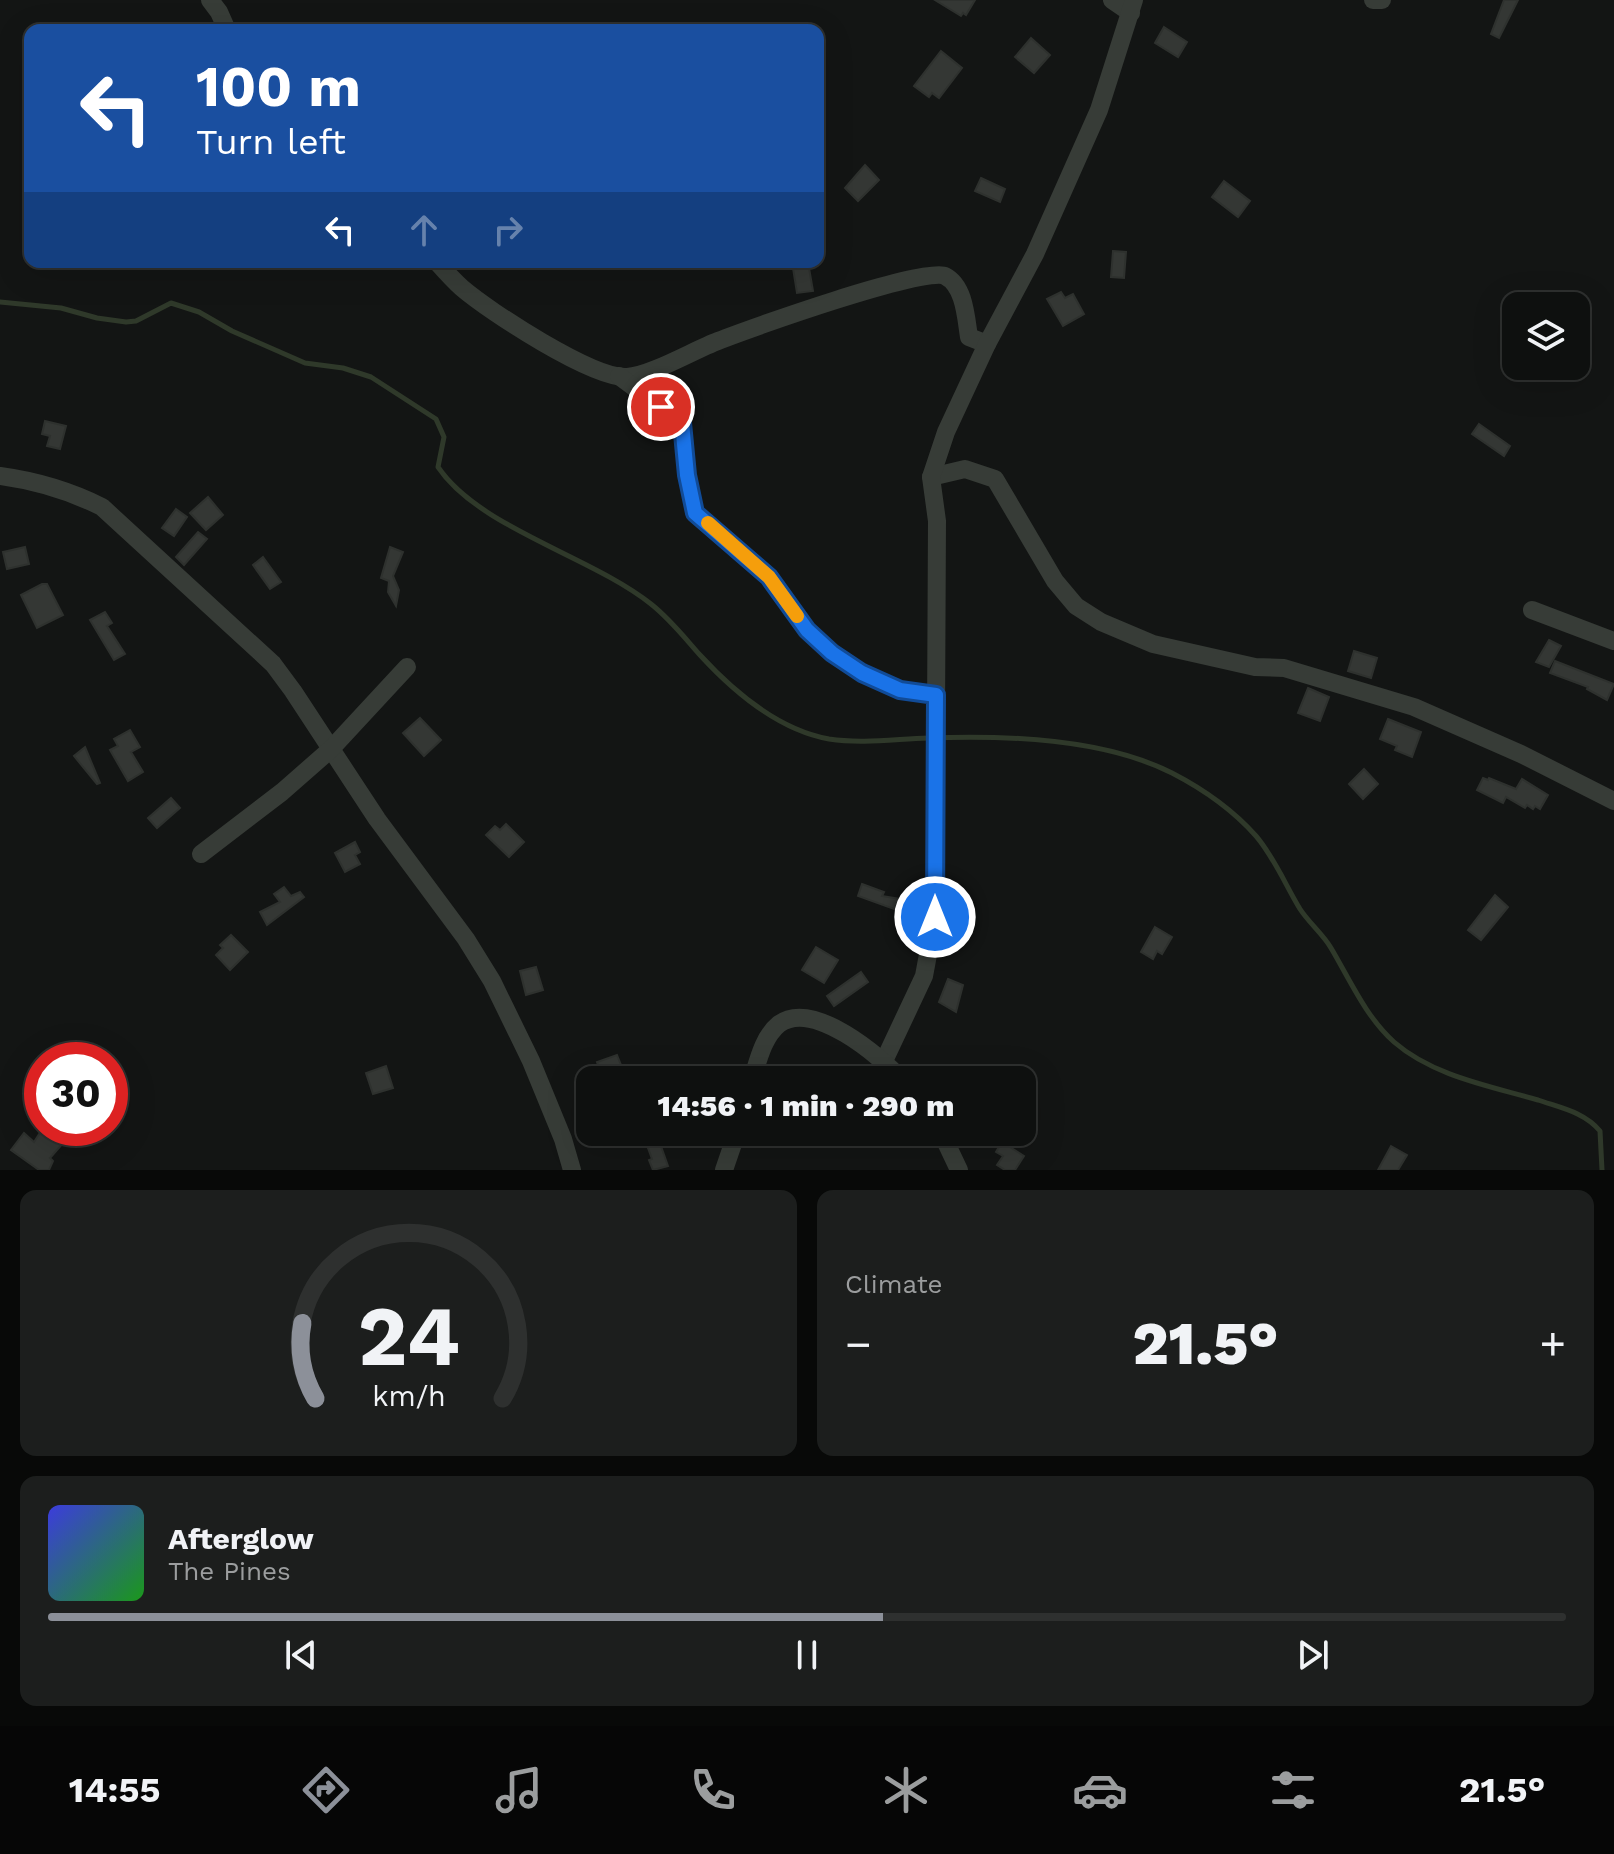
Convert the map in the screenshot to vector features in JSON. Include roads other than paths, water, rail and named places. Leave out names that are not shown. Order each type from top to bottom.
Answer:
[{"type":"street","points":[[210,0],[224,24]]},
{"type":"street","points":[[884,1061],[924,976],[935,917],[937,521],[931,477],[946,432],[987,344],[1035,254],[1099,110],[1132,7],[1112,0]]},
{"type":"street","points":[[1373,0],[1382,0]]},
{"type":"street","points":[[443,268],[462,288],[505,318],[545,343],[608,375],[641,374],[720,340],[886,285],[935,274],[945,276],[960,295],[969,337],[987,344]]},
{"type":"street","points":[[619,376],[682,423],[687,475],[695,513],[769,577],[807,630],[832,653],[862,673],[936,702]]},
{"type":"street","points":[[931,477],[965,469],[995,479],[1055,581],[1076,606],[1101,622],[1153,644],[1255,667],[1284,668],[1414,707],[1612,794]]},
{"type":"street","points":[[0,476],[42,482],[102,507],[273,664],[377,819],[466,939],[492,981],[531,1061],[563,1139],[572,1170]]},
{"type":"street","points":[[1532,610],[1614,641]]},
{"type":"street","points":[[201,854],[282,792],[331,749],[407,667]]},
{"type":"street","points":[[757,1066],[768,1037],[779,1025],[792,1018],[810,1018],[836,1030],[889,1066]]},
{"type":"street","points":[[724,1170],[732,1146]]},
{"type":"street","points":[[948,1146],[959,1170]]},
{"type":"waterway","points":[[0,302],[61,308],[126,322],[136,321],[171,303],[199,312],[232,331],[305,363],[343,368],[371,377],[436,419],[444,437],[438,467],[456,488],[508,524],[598,571],[651,604],[727,682],[758,707],[792,727],[841,740],[988,737],[1053,741],[1115,752],[1145,761],[1184,779],[1227,809],[1256,836],[1300,909],[1328,943],[1367,1010],[1394,1042],[1409,1054],[1444,1072],[1564,1108],[1587,1119],[1600,1131],[1602,1170]]}]
